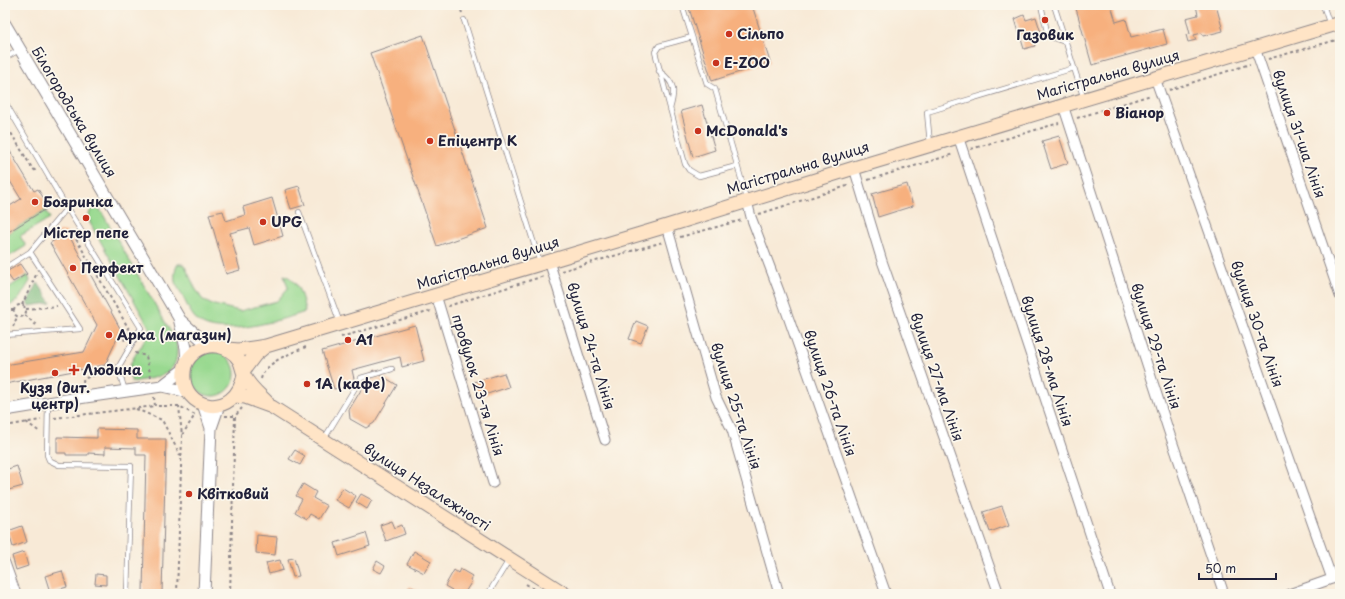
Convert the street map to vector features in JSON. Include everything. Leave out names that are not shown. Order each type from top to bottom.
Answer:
[{"type":"main road","name":"Магістральна вулиця","points":[[227,349],[239,350],[266,346],[667,226],[930,144],[1335,25]]},
{"type":"main road","points":[[266,346],[255,355],[243,373],[240,390],[235,396],[225,403],[211,406],[197,401],[188,392],[184,384],[183,376],[185,365],[191,355],[197,350],[212,346],[227,349],[239,360],[243,373],[256,391],[272,408]]},
{"type":"main road","points":[[235,396],[245,397],[272,408]]},
{"type":"main road","name":"вулиця Незалежності","points":[[272,408],[565,594]]},
{"type":"street","name":"Білогородська вулиця","points":[[5,24],[179,318]]},
{"type":"street","name":"вулиця 31-ша Лінія","points":[[1254,48],[1340,296]]},
{"type":"street","name":"вулиця 30-та Лінія","points":[[1155,78],[1336,578]]},
{"type":"street","name":"вулиця 29-та Лінія","points":[[1063,105],[1224,594]]},
{"type":"street","name":"вулиця 28-ма Лінія","points":[[958,136],[1110,594]]},
{"type":"street","name":"вулиця 27-ма Лінія","points":[[854,168],[882,261],[999,594]]},
{"type":"street","name":"вулиця 26-та Лінія","points":[[746,201],[886,594]]},
{"type":"street","name":"вулиця 25-та Лінія","points":[[667,226],[716,396],[732,430],[779,594]]},
{"type":"street","name":"вулиця 24-та Лінія","points":[[545,262],[553,274],[605,440]]},
{"type":"street","name":"провулок 23-тя Лінія","points":[[436,295],[493,483]]},
{"type":"street","points":[[179,318],[200,338],[212,346]]},
{"type":"street","points":[[162,386],[185,365],[186,348],[179,318]]},
{"type":"street","points":[[5,410],[162,386],[188,392]]},
{"type":"street","points":[[203,404],[211,428]]},
{"type":"street","points":[[204,594],[211,428],[219,405]]},
{"type":"street","points":[[5,563],[16,594]]},
{"type":"street","points":[[1290,594],[1336,578]]},
{"type":"lane","points":[[682,5],[707,84],[715,89],[746,201]]},
{"type":"lane","points":[[1041,5],[1048,36],[1065,42]]},
{"type":"lane","points":[[1054,5],[1084,99]]},
{"type":"lane","points":[[1323,5],[1335,25]]},
{"type":"lane","points":[[464,20],[545,262]]},
{"type":"lane","points":[[692,37],[659,46],[656,49],[655,56],[685,164],[689,170],[699,176],[737,166]]},
{"type":"lane","points":[[5,58],[20,50]]},
{"type":"lane","points":[[930,144],[927,112],[1074,68]]},
{"type":"lane","points":[[659,71],[670,80],[674,92],[670,109]]},
{"type":"lane","points":[[5,102],[67,208],[141,328],[118,368],[124,391]]},
{"type":"lane","points":[[5,268],[30,252],[67,208]]},
{"type":"lane","points":[[299,212],[340,324]]},
{"type":"lane","points":[[8,335],[80,329],[30,252]]},
{"type":"lane","points":[[324,440],[361,378],[392,369]]},
{"type":"lane","points":[[48,403],[47,455],[49,460],[59,465],[131,466],[127,594]]},
{"type":"lane","points":[[488,594],[509,559]]},
{"type":"path","points":[[338,338],[751,217],[858,183],[1340,39]]},
{"type":"path","points":[[5,123],[32,168],[40,174]]},
{"type":"path","points":[[72,232],[129,329],[121,348]]},
{"type":"path","points":[[22,305],[40,267]]},
{"type":"path","points":[[22,305],[26,309]]},
{"type":"path","points":[[14,310],[16,306],[22,305]]},
{"type":"path","points":[[26,309],[64,305]]},
{"type":"path","points":[[25,315],[26,309]]},
{"type":"path","points":[[5,310],[14,310]]},
{"type":"path","points":[[14,310],[14,314],[18,317]]},
{"type":"path","points":[[25,315],[43,332]]},
{"type":"path","points":[[8,335],[18,317],[25,315]]},
{"type":"path","points":[[261,384],[263,372],[273,364],[294,352],[309,346]]},
{"type":"path","points":[[5,426],[47,419],[155,406]]},
{"type":"path","points":[[177,594],[182,436],[179,406]]},
{"type":"path","points":[[136,409],[162,420],[181,456]]},
{"type":"path","points":[[182,436],[195,416]]},
{"type":"path","points":[[230,594],[235,416]]},
{"type":"path","points":[[25,422],[47,436]]},
{"type":"green space","points":[[92,208],[99,208],[101,211],[176,341],[177,353],[172,368],[159,376],[132,382],[129,373],[130,367],[135,355],[147,337],[149,327],[90,223],[89,214]]},
{"type":"green space","points":[[45,210],[50,218],[20,236],[26,246],[5,259],[5,235]]},
{"type":"green space","points":[[178,264],[185,266],[202,299],[210,304],[240,311],[277,301],[288,288],[284,275],[293,281],[299,290],[305,312],[250,326],[220,328],[208,326],[198,321],[193,315],[175,283],[175,273]]},
{"type":"green space","points":[[28,275],[30,281],[19,299],[11,305],[5,303],[5,290]]},
{"type":"green space","points":[[38,283],[51,303],[29,306],[27,303]]},
{"type":"green space","points":[[213,352],[225,356],[231,362],[235,374],[231,386],[225,392],[213,396],[201,392],[195,386],[191,374],[195,362],[201,356]]},
{"type":"building","name":"Сільпо","points":[[688,5],[752,5],[770,62],[712,81]]},
{"type":"building","points":[[1075,5],[1111,5],[1116,22],[1126,19],[1131,37],[1163,29],[1167,44],[1092,65]]},
{"type":"building","points":[[1196,5],[1216,5],[1223,31],[1203,36],[1202,33],[1194,35],[1196,40],[1188,42],[1186,35],[1190,34],[1186,18],[1198,15]]},
{"type":"building","points":[[1024,15],[1026,20],[1036,17],[1042,36],[1033,39],[1035,46],[1024,49],[1015,19]]},
{"type":"building","name":"Епіцентр К","points":[[423,35],[488,228],[437,246],[370,53]]},
{"type":"building","name":"McDonald's","points":[[702,105],[715,150],[693,157],[681,111]]},
{"type":"building","points":[[1059,136],[1068,163],[1051,169],[1042,141]]},
{"type":"building","points":[[5,143],[34,191],[38,189],[49,207],[5,234],[5,209],[21,199],[5,173]]},
{"type":"building","points":[[907,184],[913,206],[878,217],[872,194]]},
{"type":"building","points":[[299,186],[305,205],[291,209],[285,190]]},
{"type":"building","points":[[272,198],[283,236],[254,245],[249,228],[230,233],[240,270],[226,274],[209,214],[223,211],[226,221],[245,215],[243,207]]},
{"type":"building","points":[[59,231],[67,232],[121,330],[105,365],[5,384],[5,365],[84,352],[97,325],[50,243],[58,238]]},
{"type":"building","points":[[20,264],[27,274],[13,282],[6,272]]},
{"type":"building","points":[[636,321],[648,326],[641,343],[629,339]]},
{"type":"building","points":[[415,325],[424,361],[402,367],[400,357],[352,370],[355,383],[334,389],[322,351]]},
{"type":"building","points":[[373,370],[397,385],[374,423],[366,428],[350,419],[349,410]]},
{"type":"building","points":[[504,373],[509,387],[478,397],[474,382]]},
{"type":"building","points":[[97,429],[137,430],[137,439],[166,439],[162,593],[143,592],[146,455],[136,455],[136,448],[105,447],[105,454],[88,453],[88,455],[66,455],[66,453],[57,453],[57,437],[97,438]]},
{"type":"building","points":[[295,450],[305,456],[300,465],[289,459]]},
{"type":"building","points":[[17,466],[23,486],[5,491],[5,470]]},
{"type":"building","points":[[303,484],[316,492],[313,498],[327,506],[319,519],[310,514],[307,519],[295,512],[302,499],[296,496]]},
{"type":"building","points":[[343,488],[356,496],[349,508],[335,500]]},
{"type":"building","points":[[361,494],[372,500],[367,509],[356,502]]},
{"type":"building","points":[[1002,506],[1009,525],[990,532],[983,512]]},
{"type":"building","points":[[392,521],[395,528],[402,525],[405,534],[386,541],[380,525]]},
{"type":"building","points":[[22,526],[27,542],[13,547],[8,531]]},
{"type":"building","points":[[366,533],[370,546],[339,556],[335,543]]},
{"type":"building","points":[[257,535],[277,537],[275,555],[256,553]]},
{"type":"building","points":[[414,551],[431,561],[424,573],[407,564]]},
{"type":"building","points":[[24,552],[28,566],[16,570],[12,556]]},
{"type":"building","points":[[294,558],[299,576],[293,577],[288,559]]},
{"type":"building","points":[[280,560],[283,570],[269,574],[266,563]]},
{"type":"building","points":[[377,561],[385,566],[381,573],[373,569]]},
{"type":"building","points":[[460,569],[472,576],[470,580],[472,581],[464,594],[455,594],[451,592],[452,590],[445,586],[454,570],[458,573]]},
{"type":"building","points":[[62,571],[67,587],[50,592],[45,576]]},
{"type":"building","points":[[96,574],[106,575],[106,585],[95,584]]},
{"type":"building","points":[[410,586],[420,592],[419,594],[405,594]]},
{"type":"place","name":"Газовик","points":[[1045,20]]},
{"type":"place","name":"Сільпо","points":[[729,34]]},
{"type":"place","name":"E-ZOO","points":[[716,63]]},
{"type":"place","name":"Віанор","points":[[1107,113]]},
{"type":"place","name":"McDonald's","points":[[698,131]]},
{"type":"place","name":"Епіцентр К","points":[[430,141]]},
{"type":"place","name":"Бояринка","points":[[35,202]]},
{"type":"place","name":"Містер пепе","points":[[86,218]]},
{"type":"place","name":"UPG","points":[[263,222]]},
{"type":"place","name":"Перфект","points":[[73,268]]},
{"type":"place","name":"Арка (магазин)","points":[[109,335]]},
{"type":"place","name":"А1","points":[[348,340]]},
{"type":"place","name":"Людина","points":[[74,370]]},
{"type":"place","name":"Кузя (дит. центр)","points":[[55,373]]},
{"type":"place","name":"1А (кафе)","points":[[307,384]]},
{"type":"place","name":"Квітковий","points":[[189,494]]}]
